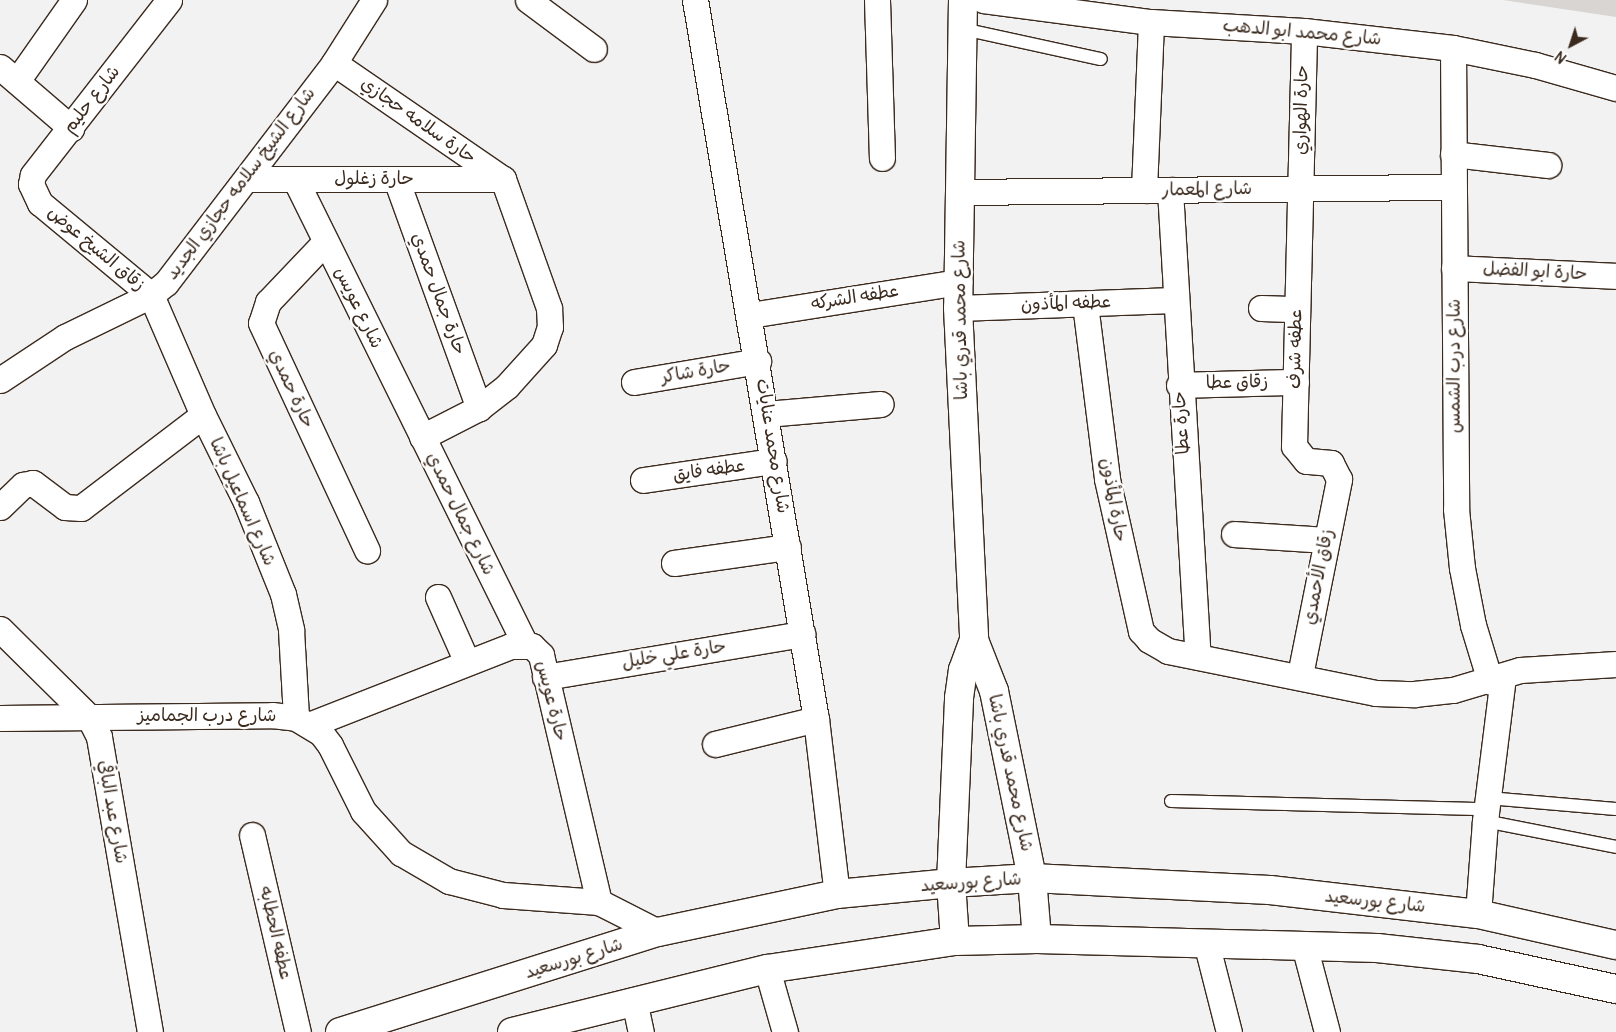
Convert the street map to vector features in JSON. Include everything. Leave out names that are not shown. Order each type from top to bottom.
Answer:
[{"type":"main road","name":"شارع محمد قدري باشا","points":[[963,0],[959,295],[974,640],[994,691],[1032,878],[1037,939]]},
{"type":"main road","name":"شارع محمد قدري باشا","points":[[956,941],[951,883],[959,698],[963,670],[974,640]]},
{"type":"main road","name":"شارع بورسعيد","points":[[340,1032],[658,932],[837,894],[951,883],[1032,878],[1270,890],[1478,914],[1616,945]]},
{"type":"main road","points":[[512,1032],[634,1000],[767,969],[956,941],[1037,939],[1207,946],[1377,948],[1478,959],[1616,990]]},
{"type":"street","points":[[71,128],[8,74],[74,0]]},
{"type":"street","name":"شارع حليم","points":[[40,203],[31,184],[33,175],[169,0]]},
{"type":"street","name":"شارع الشيخ سلامه حجازي الجديد","points":[[0,379],[65,337],[151,295],[166,284],[334,63],[374,0]]},
{"type":"street","points":[[528,0],[594,49]]},
{"type":"street","name":"شارع محمد عنايات","points":[[695,0],[758,361],[816,719],[837,894]]},
{"type":"street","points":[[877,0],[882,158]]},
{"type":"street","name":"شارع محمد ابو الدهب","points":[[984,0],[1151,22],[1304,31],[1452,48],[1511,59],[1616,88]]},
{"type":"street","points":[[1144,190],[1151,22]]},
{"type":"street","name":"حارة الهواري","points":[[1300,189],[1304,31]]},
{"type":"street","name":"شارع درب الشمس","points":[[1452,48],[1456,509],[1464,577],[1497,678]]},
{"type":"street","name":"حارة سلامه حجازي","points":[[334,63],[503,179]]},
{"type":"street","points":[[1453,154],[1548,165]]},
{"type":"street","name":"حارة زغلول","points":[[246,179],[503,179]]},
{"type":"street","name":"شارع عويس","points":[[294,179],[422,437]]},
{"type":"street","name":"شارع جمال حمدي","points":[[503,179],[549,308],[550,327],[544,346],[507,386],[479,408],[422,437],[525,644]]},
{"type":"street","name":"حارة جمال حمدي","points":[[396,180],[479,408]]},
{"type":"street","name":"شارع المعمار","points":[[960,192],[1454,187]]},
{"type":"street","name":"عطفه شرف","points":[[1300,189],[1294,446],[1306,461],[1331,463],[1338,479]]},
{"type":"street","name":"حارة عطا","points":[[1170,190],[1174,300],[1198,656]]},
{"type":"street","name":"زقاق الشيخ عوض","points":[[40,203],[151,295]]},
{"type":"street","name":"حارة حمدي","points":[[325,242],[268,302],[261,323],[368,550]]},
{"type":"street","name":"حارة ابو الفضل","points":[[1454,268],[1616,276]]},
{"type":"street","name":"شارع اسماعيل باشا","points":[[151,295],[203,416],[246,502],[282,594],[291,630],[302,721]]},
{"type":"street","name":"عطفه الشركه","points":[[750,315],[959,295]]},
{"type":"street","name":"عطفه المأذون","points":[[959,295],[1085,304],[1174,300]]},
{"type":"street","name":"حارة المأذون","points":[[1085,304],[1107,479],[1141,631],[1159,647],[1198,656]]},
{"type":"street","points":[[1261,308],[1297,309]]},
{"type":"street","name":"حارة شاكر","points":[[634,382],[758,361]]},
{"type":"street","name":"زقاق عطا","points":[[1180,385],[1296,382]]},
{"type":"street","points":[[766,414],[881,404]]},
{"type":"street","points":[[0,507],[24,485],[33,483],[65,507],[81,508],[203,416]]},
{"type":"street","name":"عطفه فايق","points":[[643,480],[774,461]]},
{"type":"street","name":"زقاق الأحمدي","points":[[1300,675],[1338,479]]},
{"type":"street","points":[[1234,534],[1326,540]]},
{"type":"street","points":[[674,563],[788,547]]},
{"type":"street","points":[[438,597],[467,662]]},
{"type":"street","name":"شارع عبد الباقي","points":[[0,629],[89,717],[99,737],[150,1032]]},
{"type":"street","name":"حارة علي خليل","points":[[545,677],[802,634]]},
{"type":"street","name":"حارة عويس","points":[[302,721],[511,646],[525,644],[541,655],[599,902]]},
{"type":"street","points":[[1198,656],[1300,675],[1338,687],[1395,693],[1453,690],[1520,670],[1616,664]]},
{"type":"street","points":[[1478,914],[1497,678]]},
{"type":"street","name":"شارع درب الجماميز","points":[[0,718],[272,715],[302,721]]},
{"type":"street","points":[[715,744],[816,719]]},
{"type":"street","points":[[302,721],[330,745],[363,811],[401,852],[449,881],[503,895],[599,902],[658,932]]},
{"type":"street","name":"عطفه الحطابه","points":[[252,834],[298,1032]]},
{"type":"street","points":[[1207,946],[1229,1032]]},
{"type":"street","points":[[1304,946],[1327,1032]]},
{"type":"street","points":[[767,969],[785,1032]]},
{"type":"street","points":[[634,1000],[641,1032]]},
{"type":"lane","points":[[963,29],[1101,59]]},
{"type":"lane","points":[[1171,801],[1486,809],[1616,809]]},
{"type":"lane","points":[[1486,809],[1616,847]]},
{"type":"shaded area","points":[[1503,0],[1616,0],[1616,17]]}]
